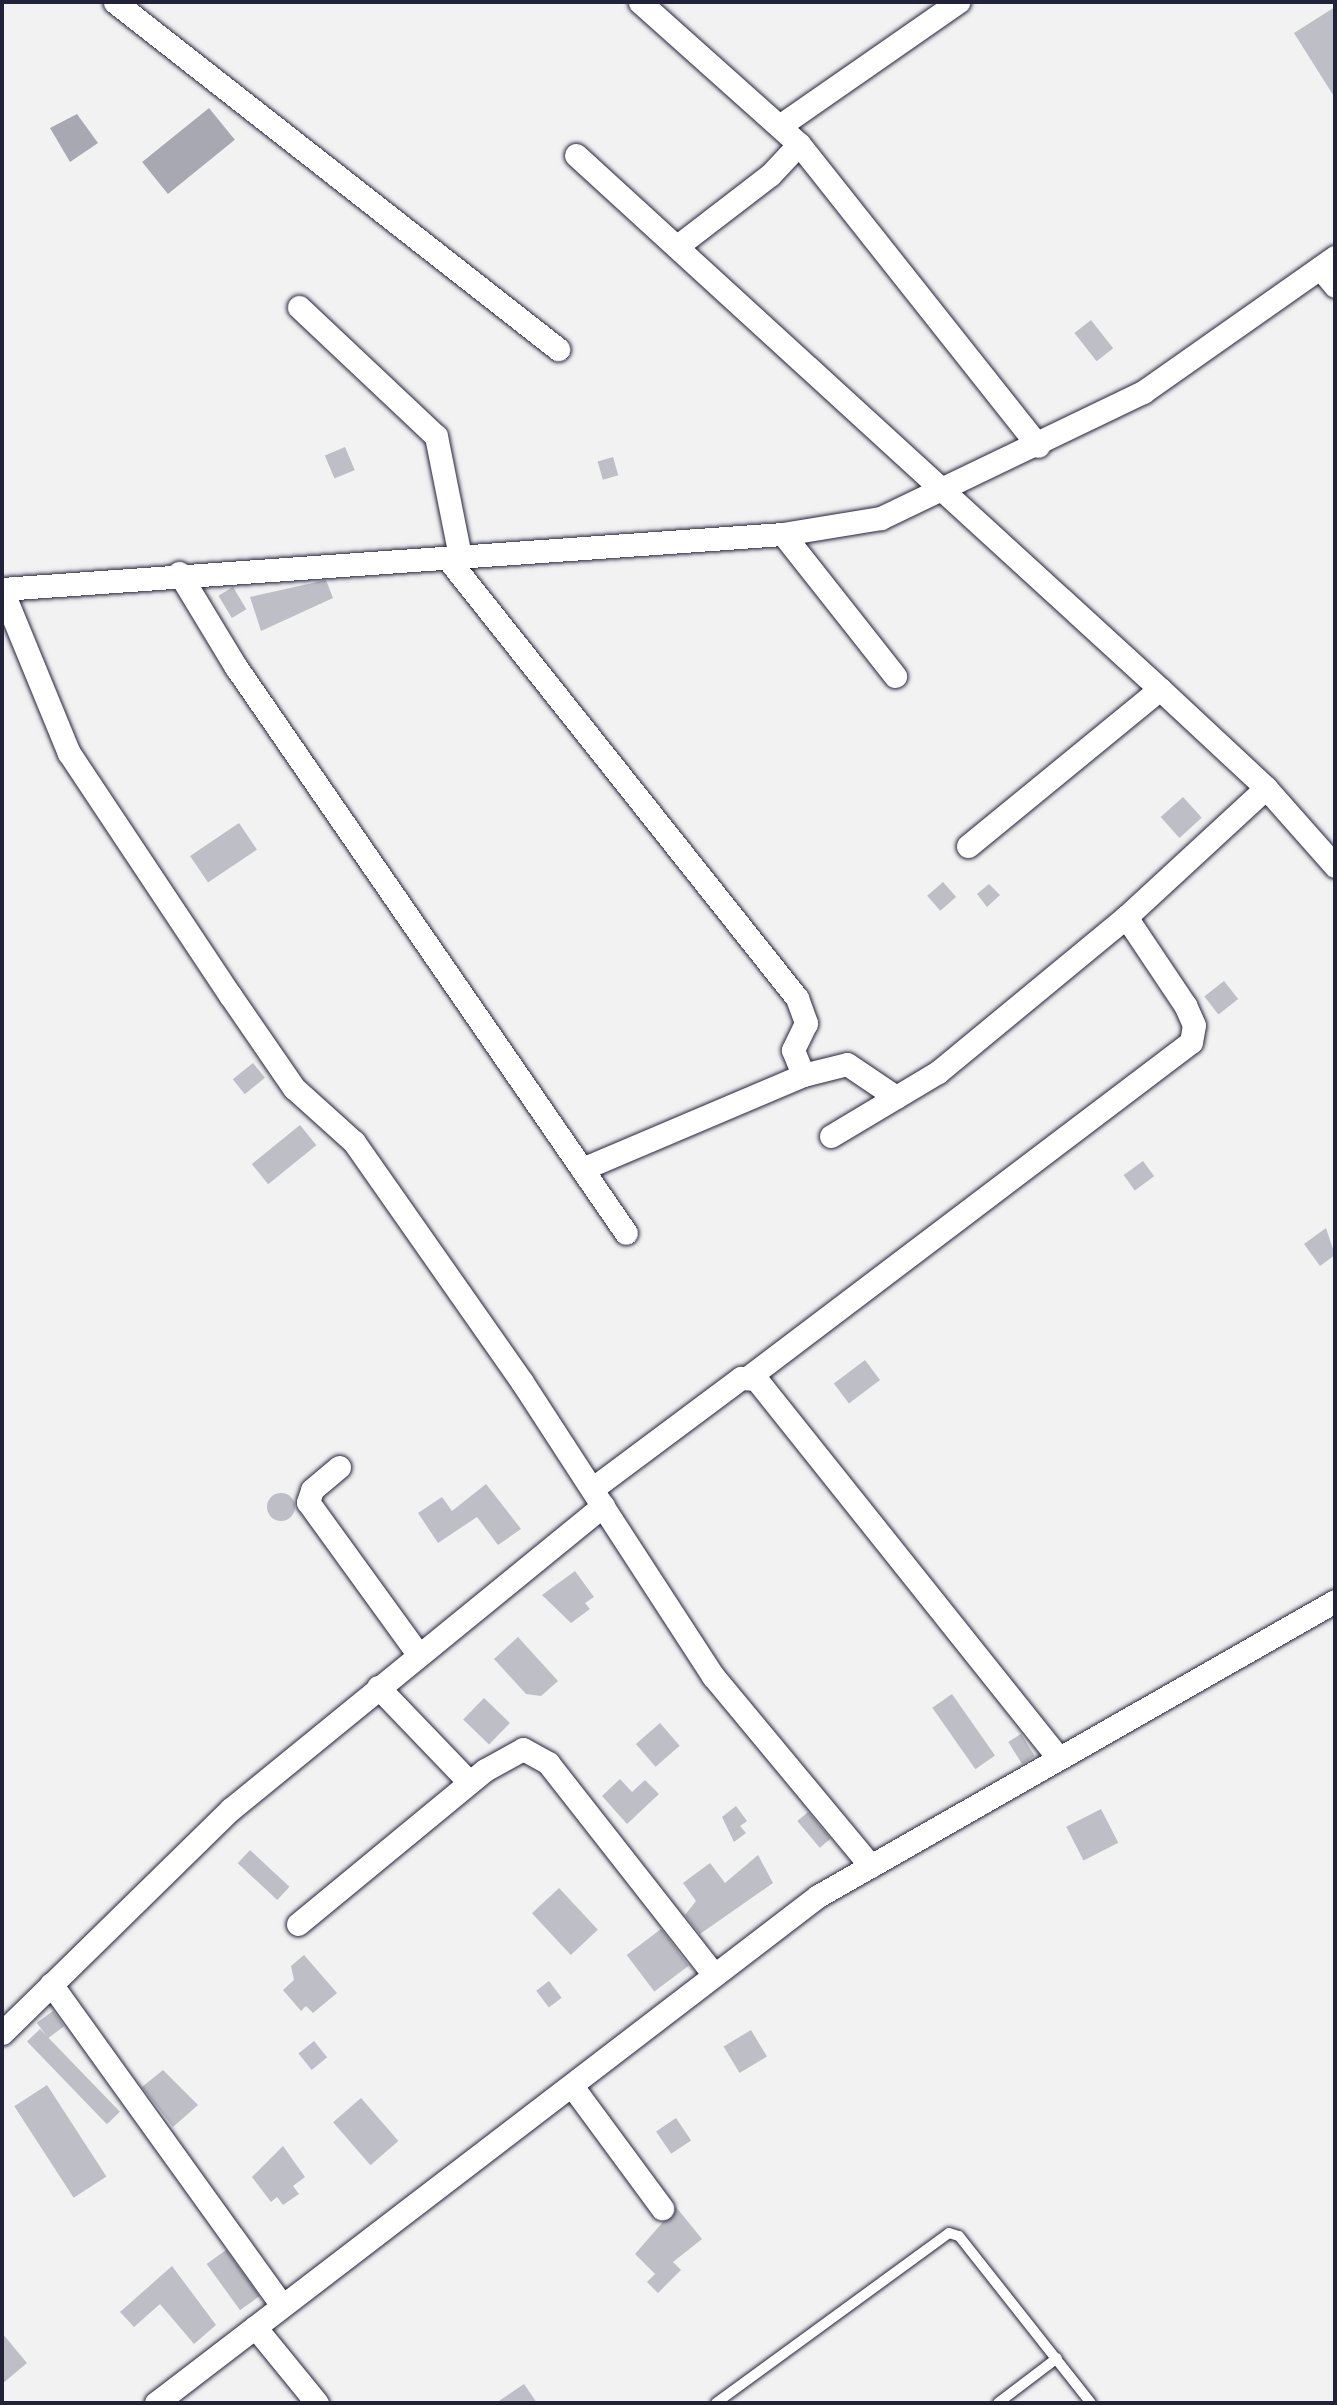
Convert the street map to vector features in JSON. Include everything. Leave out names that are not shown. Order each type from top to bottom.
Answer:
[{"type":"street","points":[[115,2],[558,349]]},
{"type":"street","points":[[640,2],[781,125],[799,144],[1038,446]]},
{"type":"street","points":[[781,125],[958,2]]},
{"type":"street","points":[[680,244],[770,175],[799,144]]},
{"type":"street","points":[[576,155],[680,244],[1266,788],[1335,866]]},
{"type":"street","points":[[871,1866],[713,1676],[597,1498],[354,1142],[295,1088],[68,753],[2,589],[179,573],[454,558],[783,534],[881,518],[946,492],[1170,376],[1327,262],[1335,286]]},
{"type":"street","points":[[299,307],[436,436],[454,558],[797,998],[806,1023],[793,1050],[803,1075]]},
{"type":"street","points":[[783,534],[895,676]]},
{"type":"street","points":[[179,573],[236,667],[626,1233]]},
{"type":"street","points":[[968,846],[1160,689]]},
{"type":"street","points":[[831,1136],[938,1072],[1126,917],[1266,788]]},
{"type":"street","points":[[2,2033],[231,1809],[418,1654],[597,1498],[750,1376],[1191,1042],[1194,1026],[1185,1005],[1126,917]]},
{"type":"street","points":[[582,1169],[803,1075],[847,1064],[896,1097]]},
{"type":"street","points":[[750,1376],[1059,1758]]},
{"type":"street","points":[[339,1467],[312,1490],[308,1503],[418,1654]]},
{"type":"street","points":[[156,2403],[572,2086],[712,1972],[871,1866],[1335,1601]]},
{"type":"street","points":[[378,1687],[469,1782]]},
{"type":"street","points":[[298,1924],[469,1782],[523,1749],[548,1763],[712,1972]]},
{"type":"street","points":[[51,1984],[282,2305]]},
{"type":"street","points":[[572,2086],[662,2208]]},
{"type":"street","points":[[255,2327],[317,2403]]},
{"type":"lane","points":[[716,2403],[948,2233],[959,2236],[1091,2403]]},
{"type":"lane","points":[[998,2403],[1057,2357]]},
{"type":"shaded area","points":[[209,108],[235,140],[168,194],[142,162]]},
{"type":"shaded area","points":[[77,114],[98,143],[70,162],[50,128]]},
{"type":"building","points":[[1335,7],[1335,98],[1294,33]]},
{"type":"building","points":[[1091,320],[1113,348],[1097,361],[1074,333]]},
{"type":"building","points":[[345,447],[355,470],[335,479],[325,456]]},
{"type":"building","points":[[613,457],[618,475],[603,480],[598,461]]},
{"type":"building","points":[[326,580],[333,598],[261,631],[250,597]]},
{"type":"building","points":[[233,587],[246,609],[232,618],[218,596]]},
{"type":"building","points":[[1183,797],[1202,818],[1179,838],[1161,817]]},
{"type":"building","points":[[239,823],[257,850],[208,883],[190,856]]},
{"type":"building","points":[[943,882],[956,897],[940,911],[927,896]]},
{"type":"building","points":[[989,884],[1000,895],[987,907],[977,894]]},
{"type":"building","points":[[1224,981],[1238,999],[1218,1015],[1204,996]]},
{"type":"building","points":[[253,1063],[265,1078],[245,1094],[233,1079]]},
{"type":"building","points":[[300,1125],[316,1145],[268,1184],[252,1164]]},
{"type":"building","points":[[1143,1161],[1154,1176],[1135,1190],[1124,1175]]},
{"type":"building","points":[[1326,1228],[1335,1255],[1320,1266],[1304,1244]]},
{"type":"building","points":[[865,1360],[880,1380],[849,1403],[834,1383]]},
{"type":"building","points":[[486,1484],[521,1529],[498,1545],[477,1517],[438,1543],[418,1513],[442,1497],[452,1511]]},
{"type":"building","points":[[281,1493],[291,1497],[295,1507],[291,1517],[281,1521],[271,1517],[267,1507],[271,1497]]},
{"type":"building","points":[[575,1571],[594,1597],[585,1603],[590,1609],[571,1623],[542,1595]]},
{"type":"building","points":[[518,1637],[558,1681],[541,1696],[526,1694],[494,1659]]},
{"type":"building","points":[[952,1694],[995,1755],[975,1769],[932,1708]]},
{"type":"building","points":[[484,1698],[510,1723],[489,1745],[463,1720]]},
{"type":"building","points":[[660,1723],[680,1746],[656,1767],[636,1744]]},
{"type":"building","points":[[1021,1734],[1035,1756],[1022,1764],[1008,1742]]},
{"type":"building","points":[[620,1779],[632,1792],[645,1780],[659,1794],[627,1824],[602,1796]]},
{"type":"building","points":[[736,1806],[747,1821],[740,1826],[746,1833],[734,1842],[722,1817]]},
{"type":"building","points":[[1101,1809],[1118,1843],[1084,1861],[1066,1827]]},
{"type":"building","points":[[808,1812],[830,1839],[820,1848],[797,1821]]},
{"type":"building","points":[[250,1850],[289,1887],[277,1900],[238,1863]]},
{"type":"building","points":[[758,1855],[773,1883],[700,1934],[685,1915],[696,1901],[683,1883],[710,1863],[725,1883]]},
{"type":"building","points":[[559,1888],[598,1930],[571,1955],[532,1913]]},
{"type":"building","points":[[661,1929],[689,1966],[654,1992],[627,1955]]},
{"type":"building","points":[[304,1955],[337,1993],[313,2013],[306,2006],[301,2011],[283,1990],[294,1980],[291,1966]]},
{"type":"building","points":[[549,1981],[562,1998],[549,2007],[536,1991]]},
{"type":"building","points":[[53,2011],[64,2026],[48,2038],[37,2023]]},
{"type":"building","points":[[40,2029],[120,2112],[107,2124],[27,2042]]},
{"type":"building","points":[[751,2030],[767,2057],[740,2073],[724,2046]]},
{"type":"building","points":[[314,2041],[327,2057],[312,2070],[298,2054]]},
{"type":"building","points":[[163,2070],[198,2105],[173,2127],[142,2087]]},
{"type":"building","points":[[47,2085],[106,2176],[74,2198],[14,2106]]},
{"type":"building","points":[[361,2098],[398,2141],[370,2165],[333,2122]]},
{"type":"building","points":[[676,2118],[691,2140],[671,2154],[656,2131]]},
{"type":"building","points":[[283,2146],[305,2177],[293,2186],[299,2194],[283,2205],[277,2197],[271,2202],[252,2177]]},
{"type":"building","points":[[676,2207],[702,2239],[673,2262],[681,2270],[658,2293],[647,2282],[655,2274],[635,2254]]},
{"type":"building","points":[[226,2250],[260,2296],[240,2310],[207,2264]]},
{"type":"building","points":[[172,2266],[216,2325],[194,2344],[160,2304],[134,2327],[120,2312]]},
{"type":"building","points":[[2,2333],[27,2363],[2,2384]]},
{"type":"building","points":[[524,2384],[537,2403],[496,2403]]}]
